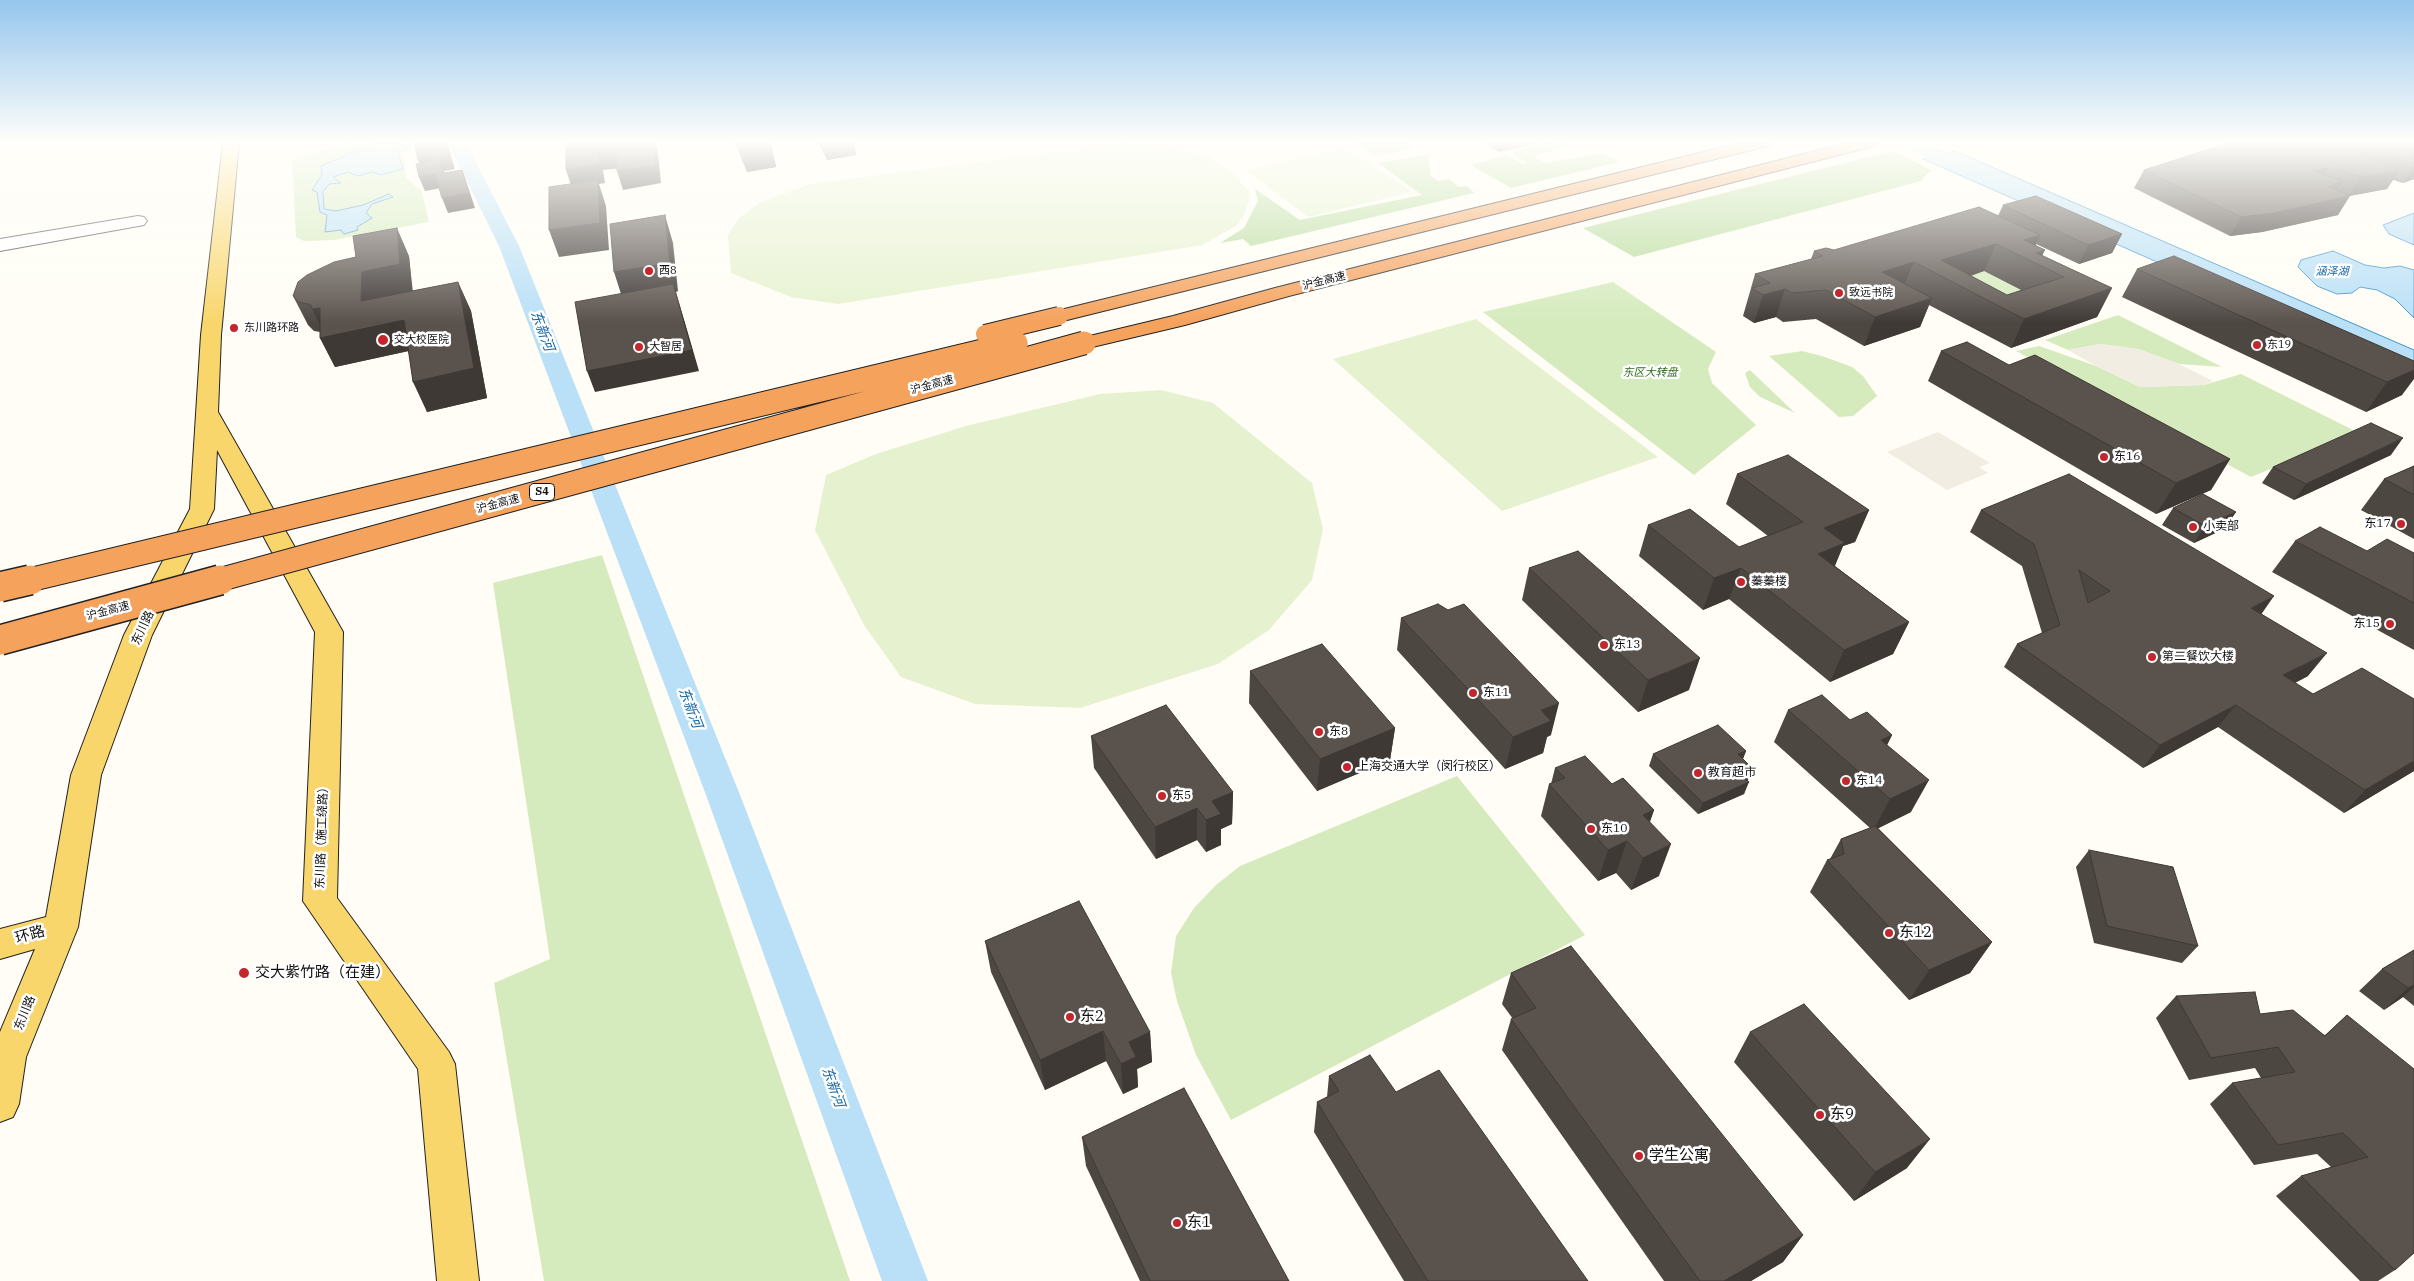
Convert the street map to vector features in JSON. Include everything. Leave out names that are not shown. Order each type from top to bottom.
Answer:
[{"type":"highway","points":[[0,572],[1522,203]]},
{"type":"highway","name":"沪金高速","points":[[0,640],[1283,278],[1575,203]]},
{"type":"highway","name":"沪金高速","points":[[0,587],[1081,336],[1178,321],[1292,290],[1636,203]]},
{"type":"main road","name":"东川路","points":[[0,1104],[8,1056],[60,927],[86,775],[138,635],[202,509],[213,311],[224,203]]},
{"type":"main road","name":"东川路（施工绕路）","points":[[207,412],[329,632],[320,901],[436,1064],[458,1281]]},
{"type":"main road","name":"环路","points":[[0,944],[60,927]]},
{"type":"street","points":[[0,245],[138,221]]},
{"type":"green space","points":[[294,203],[425,203],[429,222],[334,240],[304,241],[296,237]]},
{"type":"green space","points":[[759,203],[1248,203],[1244,215],[1236,226],[1202,245],[838,304],[791,297],[731,273],[728,235],[739,218]]},
{"type":"green space","points":[[1257,203],[1275,203],[1300,220],[1384,203],[1433,203],[1251,246],[1243,239],[1220,243],[1244,228]]},
{"type":"green space","points":[[1289,203],[1367,203],[1308,217]]},
{"type":"green space","points":[[1685,203],[1839,203],[1634,257],[1583,228]]},
{"type":"green space","points":[[1984,271],[2034,297],[1929,288]]},
{"type":"green space","name":"东区大转盘","points":[[1613,282],[1716,352],[1708,369],[1712,383],[1756,425],[1694,475],[1483,312]]},
{"type":"green space","points":[[2118,315],[2222,367],[2179,364],[2138,349],[2100,344],[2068,350],[2045,340]]},
{"type":"green space","points":[[1476,319],[1658,457],[1502,511],[1333,359]]},
{"type":"green space","points":[[2039,346],[2096,366],[2140,387],[2204,385],[2241,374],[2359,433],[2251,477],[2016,351]]},
{"type":"green space","points":[[1802,351],[1852,367],[1863,376],[1877,396],[1853,416],[1839,417],[1769,356]]},
{"type":"green space","points":[[1750,370],[1795,413],[1760,397],[1750,387],[1745,373]]},
{"type":"green space","points":[[1161,390],[1213,403],[1312,483],[1323,529],[1312,580],[1269,630],[1218,664],[1080,708],[975,704],[901,677],[864,625],[815,530],[826,475],[876,454],[966,426],[1100,394]]},
{"type":"green space","points":[[602,555],[850,1281],[544,1281],[494,983],[550,959],[493,583]]},
{"type":"green space","points":[[1457,776],[1585,935],[1231,1120],[1196,1055],[1177,1001],[1171,973],[1176,936],[1194,908],[1216,885],[1240,866]]},
{"type":"shaded area","points":[[2100,344],[2138,349],[2179,364],[2213,381],[2204,385],[2140,387],[2068,350]]},
{"type":"shaded area","points":[[1938,432],[1990,463],[1979,467],[1988,473],[1947,490],[1887,452]]},
{"type":"water","points":[[319,203],[324,203],[324,209],[336,211],[368,203],[376,203],[372,204],[366,213],[372,218],[357,227],[358,230],[344,234],[341,230],[325,232],[327,215],[320,212]]},
{"type":"water","points":[[2023,203],[2074,203],[2414,350],[2414,375]]},
{"type":"water","points":[[2414,213],[2414,245],[2389,234],[2383,225]]},
{"type":"water","name":"涵泽湖","points":[[2333,251],[2365,265],[2384,268],[2400,266],[2414,270],[2414,318],[2395,299],[2377,290],[2360,287],[2352,293],[2337,294],[2317,286],[2298,267],[2301,260]]},
{"type":"building","points":[[549,203],[599,203],[600,223],[549,230]]},
{"type":"building","points":[[2011,203],[2051,203],[2122,234],[2088,245],[2003,205]]},
{"type":"building","points":[[2212,203],[2320,203],[2274,213],[2241,217]]},
{"type":"building","points":[[1979,207],[2040,235],[2024,240],[2045,250],[2036,253],[2112,288],[2024,319],[1914,262],[1882,272],[1932,298],[1875,317],[1826,290],[1793,293],[1785,289],[1763,295],[1752,288],[1770,283],[1755,274],[1823,256],[1814,251],[1826,248],[1834,250]],"holes":[[[1996,244],[2064,277],[2007,295],[1941,260]]]},
{"type":"building","points":[[665,215],[670,263],[614,272],[610,224]]},
{"type":"building","points":[[397,228],[400,264],[362,272],[361,301],[458,282],[474,368],[413,382],[404,320],[320,338],[320,308],[312,309],[311,305],[299,302],[293,296],[298,282],[307,275],[334,262],[356,257],[353,236]]},
{"type":"building","points":[[2174,256],[2414,361],[2414,370],[2387,382],[2137,269]]},
{"type":"building","name":"大智居","points":[[673,284],[692,350],[587,371],[575,302]]},
{"type":"building","points":[[1967,342],[2009,365],[2035,355],[2230,459],[2176,483],[1941,351]]},
{"type":"building","points":[[2371,423],[2403,438],[2306,484],[2273,467]]},
{"type":"building","points":[[1788,455],[1869,510],[1824,528],[1845,543],[1818,554],[1909,622],[1844,650],[1741,568],[1714,578],[1648,525],[1690,509],[1739,547],[1803,522],[1737,474]]},
{"type":"building","points":[[2414,466],[2414,495],[2384,479]]},
{"type":"building","name":"第二餐饮大楼","points":[[2069,474],[2274,596],[2251,608],[2327,653],[2283,675],[2313,694],[2362,668],[2414,699],[2414,761],[2365,790],[2236,705],[2160,745],[2017,644],[2060,625],[2034,544],[1981,510]],"holes":[[[2079,570],[2110,591],[2088,603]]]},
{"type":"building","points":[[2203,494],[2236,512],[2205,526],[2173,508]]},
{"type":"building","points":[[2320,527],[2367,551],[2387,539],[2414,553],[2414,603],[2295,541]]},
{"type":"building","points":[[1578,551],[1700,658],[1648,680],[1529,568]]},
{"type":"building","points":[[1438,604],[1448,610],[1464,604],[1559,703],[1541,710],[1551,721],[1513,737],[1401,618]]},
{"type":"building","points":[[1322,644],[1395,728],[1320,759],[1250,671]]},
{"type":"building","points":[[1822,695],[1850,720],[1867,712],[1892,735],[1881,740],[1929,780],[1890,799],[1788,710]]},
{"type":"building","points":[[1166,705],[1233,792],[1212,801],[1221,814],[1206,820],[1197,808],[1155,827],[1091,736]]},
{"type":"building","name":"教育超市","points":[[1718,725],[1746,751],[1738,754],[1753,769],[1742,776],[1749,782],[1703,803],[1653,754]]},
{"type":"building","points":[[1585,756],[1612,784],[1623,778],[1654,810],[1643,815],[1671,844],[1643,858],[1627,841],[1608,850],[1549,784],[1565,778],[1555,768]]},
{"type":"building","points":[[1875,826],[1992,942],[1929,970],[1827,860],[1844,854],[1841,839]]},
{"type":"building","points":[[2089,850],[2173,867],[2198,946],[2107,926]]},
{"type":"building","name":"东2","points":[[1079,901],[1150,1032],[1129,1042],[1136,1057],[1121,1064],[1103,1031],[1040,1060],[985,941]]},
{"type":"building","name":"学生公寓","points":[[1571,946],[1803,1235],[1724,1281],[1700,1281],[1511,1019],[1536,1008],[1511,973]]},
{"type":"building","points":[[2414,950],[2414,985],[2408,988],[2382,969]]},
{"type":"building","points":[[2255,992],[2260,1014],[2293,1010],[2325,1036],[2347,1015],[2414,1069],[2414,1253],[2395,1270],[2301,1176],[2368,1157],[2343,1133],[2278,1145],[2232,1083],[2295,1072],[2278,1047],[2211,1058],[2176,996]]},
{"type":"building","points":[[1804,1004],[1930,1139],[1875,1172],[1750,1032]]},
{"type":"building","points":[[1370,1055],[1396,1092],[1439,1070],[1588,1281],[1428,1281],[1317,1102],[1339,1091],[1329,1076]]},
{"type":"building","name":"东1","points":[[1184,1088],[1289,1281],[1150,1281],[1082,1137]]},
{"type":"waterway","name":"东新河","points":[[487,203],[509,246],[723,795],[905,1281]]},
{"type":"place","name":"西8","points":[[649,271]]},
{"type":"place","name":"致远书院","points":[[1839,293]]},
{"type":"place","name":"东川路环路","points":[[234,328]]},
{"type":"place","name":"交大校医院","points":[[383,340]]},
{"type":"place","name":"东19","points":[[2257,345]]},
{"type":"place","name":"大智居","points":[[639,347]]},
{"type":"place","name":"东16","points":[[2104,457]]},
{"type":"place","name":"东17","points":[[2401,524]]},
{"type":"place","name":"小卖部","points":[[2193,527]]},
{"type":"place","name":"蓁蓁楼","points":[[1741,582]]},
{"type":"place","name":"东15","points":[[2390,624]]},
{"type":"place","name":"东13","points":[[1604,645]]},
{"type":"place","name":"第二餐饮大楼","points":[[2152,657]]},
{"type":"place","name":"东11","points":[[1473,693]]},
{"type":"place","name":"东8","points":[[1319,732]]},
{"type":"place","name":"上海交通大学（闵行校区）","points":[[1347,767]]},
{"type":"place","name":"教育超市","points":[[1698,773]]},
{"type":"place","name":"东14","points":[[1846,781]]},
{"type":"place","name":"东5","points":[[1162,796]]},
{"type":"place","name":"东10","points":[[1591,829]]},
{"type":"place","name":"东12","points":[[1889,933]]},
{"type":"place","name":"交大紫竹路（在建）","points":[[244,973]]},
{"type":"place","name":"东2","points":[[1070,1017]]},
{"type":"place","name":"东9","points":[[1820,1115]]},
{"type":"place","name":"学生公寓","points":[[1639,1156]]},
{"type":"place","name":"东1","points":[[1177,1223]]}]
